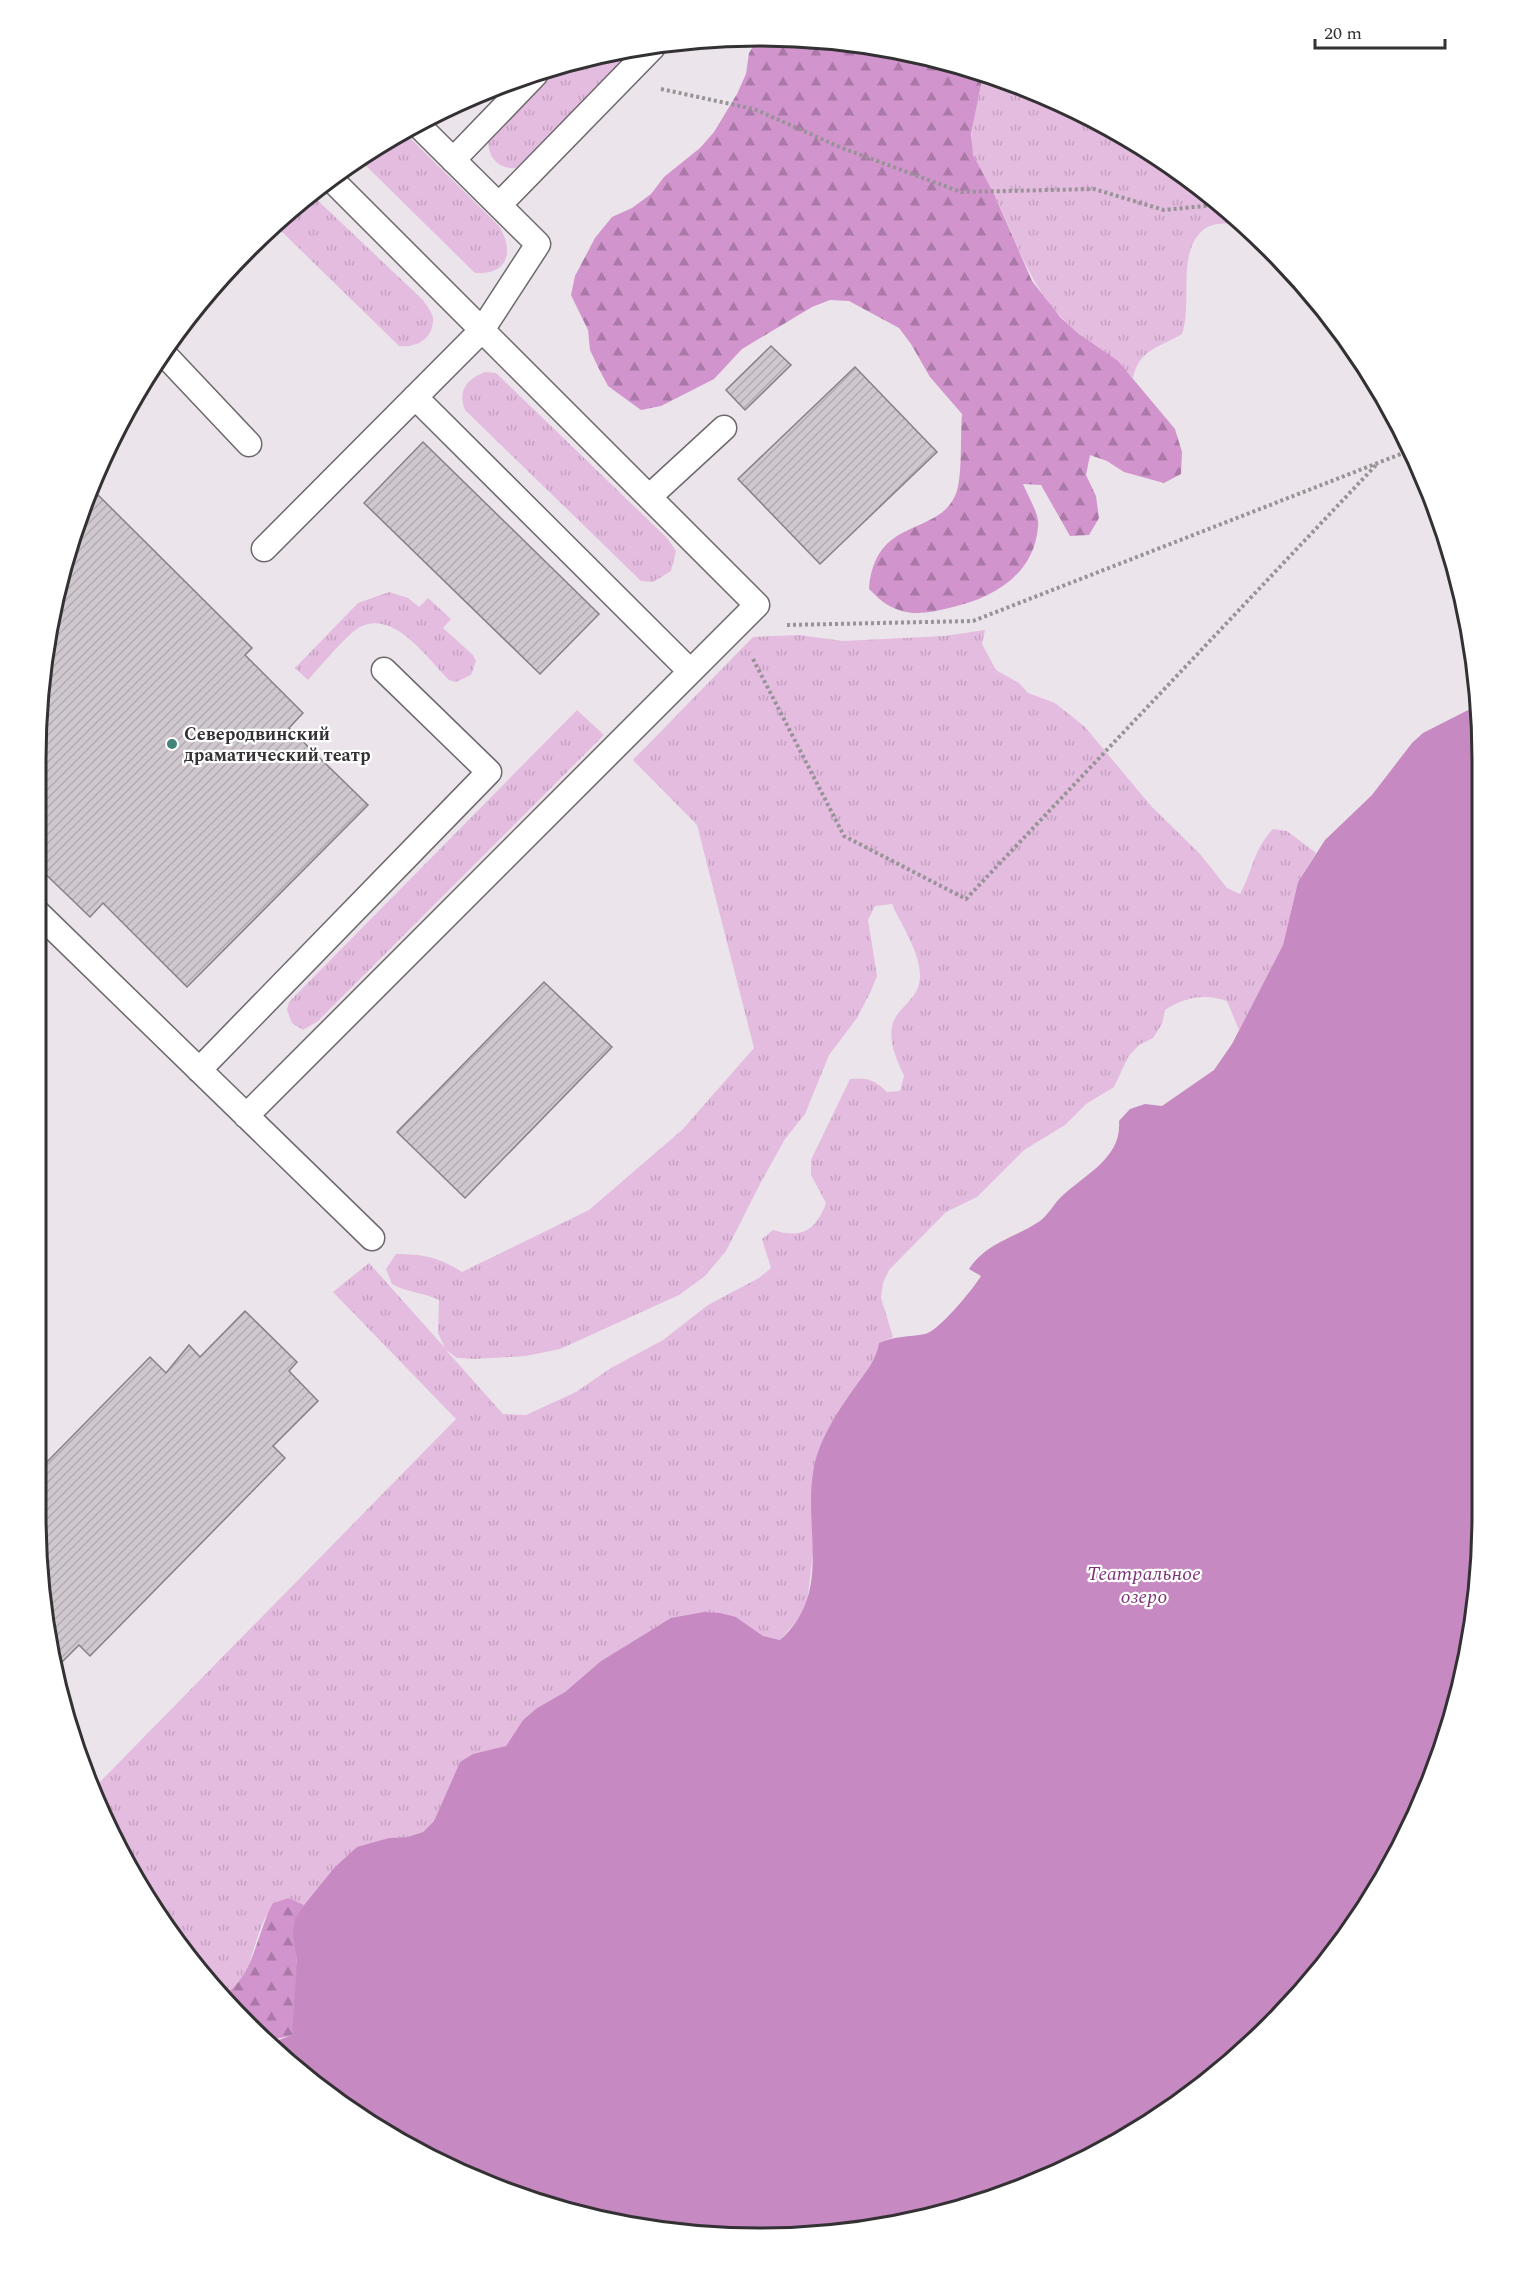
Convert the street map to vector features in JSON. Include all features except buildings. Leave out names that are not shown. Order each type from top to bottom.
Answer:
[{"type":"lane","points":[[499,206],[643,56]]},
{"type":"lane","points":[[453,160],[524,86]]},
{"type":"lane","points":[[264,549],[482,330],[538,244],[424,131]]},
{"type":"lane","points":[[246,1116],[757,605],[337,185]]},
{"type":"lane","points":[[169,360],[249,444]]},
{"type":"lane","points":[[415,397],[690,671]]},
{"type":"lane","points":[[650,497],[724,428]]},
{"type":"lane","points":[[199,1070],[489,772],[384,670]]},
{"type":"lane","points":[[46,921],[372,1238]]},
{"type":"path","points":[[621,80],[754,109],[842,148],[961,192],[1094,189],[1164,210],[1207,204]]},
{"type":"path","points":[[1377,464],[966,899],[844,836],[736,626],[973,621],[1403,453]]},
{"type":"green space","points":[[753,46],[760,46],[853,53],[899,60],[982,82],[971,134],[973,155],[995,196],[1032,281],[1061,318],[1079,334],[1118,361],[1175,429],[1182,452],[1181,474],[1164,483],[1124,472],[1107,461],[1090,455],[1086,475],[1096,496],[1099,518],[1089,535],[1070,536],[1041,485],[1023,484],[1035,511],[1038,527],[1035,544],[1019,572],[995,591],[965,604],[937,611],[911,613],[890,606],[869,589],[874,566],[882,549],[894,538],[934,518],[946,509],[955,496],[960,468],[962,414],[930,377],[899,328],[849,301],[830,300],[812,307],[742,349],[714,379],[661,406],[641,410],[608,386],[590,350],[588,330],[571,295],[575,276],[595,238],[612,217],[632,208],[651,194],[664,177],[700,148],[714,132],[746,74],[749,53]]},
{"type":"green space","points":[[624,59],[519,168],[506,167],[496,162],[490,152],[488,139],[546,79]]},
{"type":"green space","points":[[982,82],[989,84],[1075,120],[1116,142],[1156,167],[1230,223],[1211,225],[1203,230],[1195,240],[1187,265],[1185,322],[1182,334],[1145,355],[1136,368],[1133,378],[1063,319],[1041,291],[995,196],[975,163],[971,141]]},
{"type":"green space","points":[[410,138],[499,226],[504,235],[507,252],[501,266],[486,273],[475,273],[366,165]]},
{"type":"green space","points":[[317,200],[423,300],[430,311],[433,325],[427,336],[418,343],[399,346],[281,231]]},
{"type":"green space","points":[[485,372],[496,373],[667,538],[676,551],[671,571],[653,582],[641,581],[465,410],[462,397],[465,386],[473,378]]},
{"type":"green space","points":[[389,592],[408,598],[419,607],[428,598],[451,619],[443,628],[473,655],[476,661],[471,675],[456,682],[449,680],[421,649],[398,630],[373,623],[354,631],[308,680],[295,668],[358,603]]},
{"type":"green space","points":[[985,630],[982,644],[996,670],[1019,683],[1028,693],[1055,703],[1085,727],[1151,806],[1200,854],[1227,888],[1240,894],[1266,837],[1273,829],[1287,831],[1316,853],[1298,882],[1283,945],[1239,1030],[1227,1001],[1211,997],[1187,999],[1165,1010],[1162,1024],[1153,1038],[1139,1045],[1128,1057],[1114,1087],[1086,1104],[1065,1125],[1024,1150],[977,1197],[946,1212],[889,1270],[883,1283],[881,1298],[893,1337],[879,1343],[876,1359],[830,1426],[812,1484],[814,1545],[807,1603],[800,1617],[780,1640],[763,1636],[736,1617],[658,1626],[601,1661],[565,1692],[537,1708],[523,1720],[506,1746],[460,1762],[434,1821],[423,1832],[407,1837],[389,1838],[334,1868],[304,1905],[289,1898],[272,1911],[264,1920],[246,1971],[229,1991],[194,1949],[142,1871],[120,1830],[99,1783],[456,1419],[333,1292],[369,1263],[445,1348],[438,1333],[439,1300],[392,1284],[386,1269],[396,1254],[431,1258],[447,1263],[462,1272],[589,1210],[682,1130],[754,1048],[697,825],[633,760],[753,637],[799,635],[843,641],[944,636]],"holes":[[[892,904],[914,949],[919,968],[919,983],[915,994],[897,1015],[891,1030],[893,1045],[904,1076],[900,1091],[887,1092],[870,1080],[850,1079],[811,1160],[811,1175],[826,1203],[812,1226],[792,1234],[773,1230],[762,1239],[771,1268],[759,1278],[708,1305],[663,1340],[611,1368],[576,1392],[526,1415],[503,1414],[445,1349],[457,1358],[474,1359],[526,1356],[560,1349],[679,1295],[705,1276],[726,1251],[785,1139],[805,1114],[829,1055],[857,1018],[871,991],[877,976],[868,920],[875,906]]]},
{"type":"green space","points":[[577,710],[604,735],[318,1021],[303,1030],[292,1023],[287,1010],[289,1002]]},
{"type":"green space","points":[[289,1898],[304,1905],[296,1927],[297,1982],[292,2035],[280,2038],[275,2038],[229,1991],[242,1977],[248,1966],[273,1903]]},
{"type":"water","name":"Театральное озеро","points":[[1471,709],[1471,1561],[1459,1654],[1435,1744],[1418,1787],[1377,1871],[1325,1949],[1296,1985],[1230,2051],[1194,2080],[1116,2132],[1075,2154],[989,2190],[944,2203],[899,2214],[806,2226],[760,2228],[666,2221],[620,2214],[530,2190],[444,2154],[403,2132],[325,2080],[289,2051],[278,2040],[292,2035],[297,1962],[293,1933],[295,1919],[334,1868],[357,1847],[423,1832],[434,1821],[460,1762],[473,1754],[506,1746],[523,1720],[537,1708],[565,1692],[601,1661],[671,1618],[704,1612],[720,1613],[736,1617],[763,1636],[780,1640],[796,1621],[806,1601],[811,1580],[813,1558],[811,1490],[817,1456],[831,1423],[871,1364],[879,1343],[925,1334],[939,1326],[981,1276],[969,1269],[976,1260],[993,1246],[1040,1221],[1061,1197],[1100,1164],[1115,1145],[1119,1121],[1130,1109],[1145,1104],[1162,1106],[1214,1070],[1232,1044],[1283,945],[1298,882],[1325,840],[1372,795],[1412,743],[1423,733]]},
{"type":"place","name":"Северодвинский драматический театр","points":[[172,744]]}]
